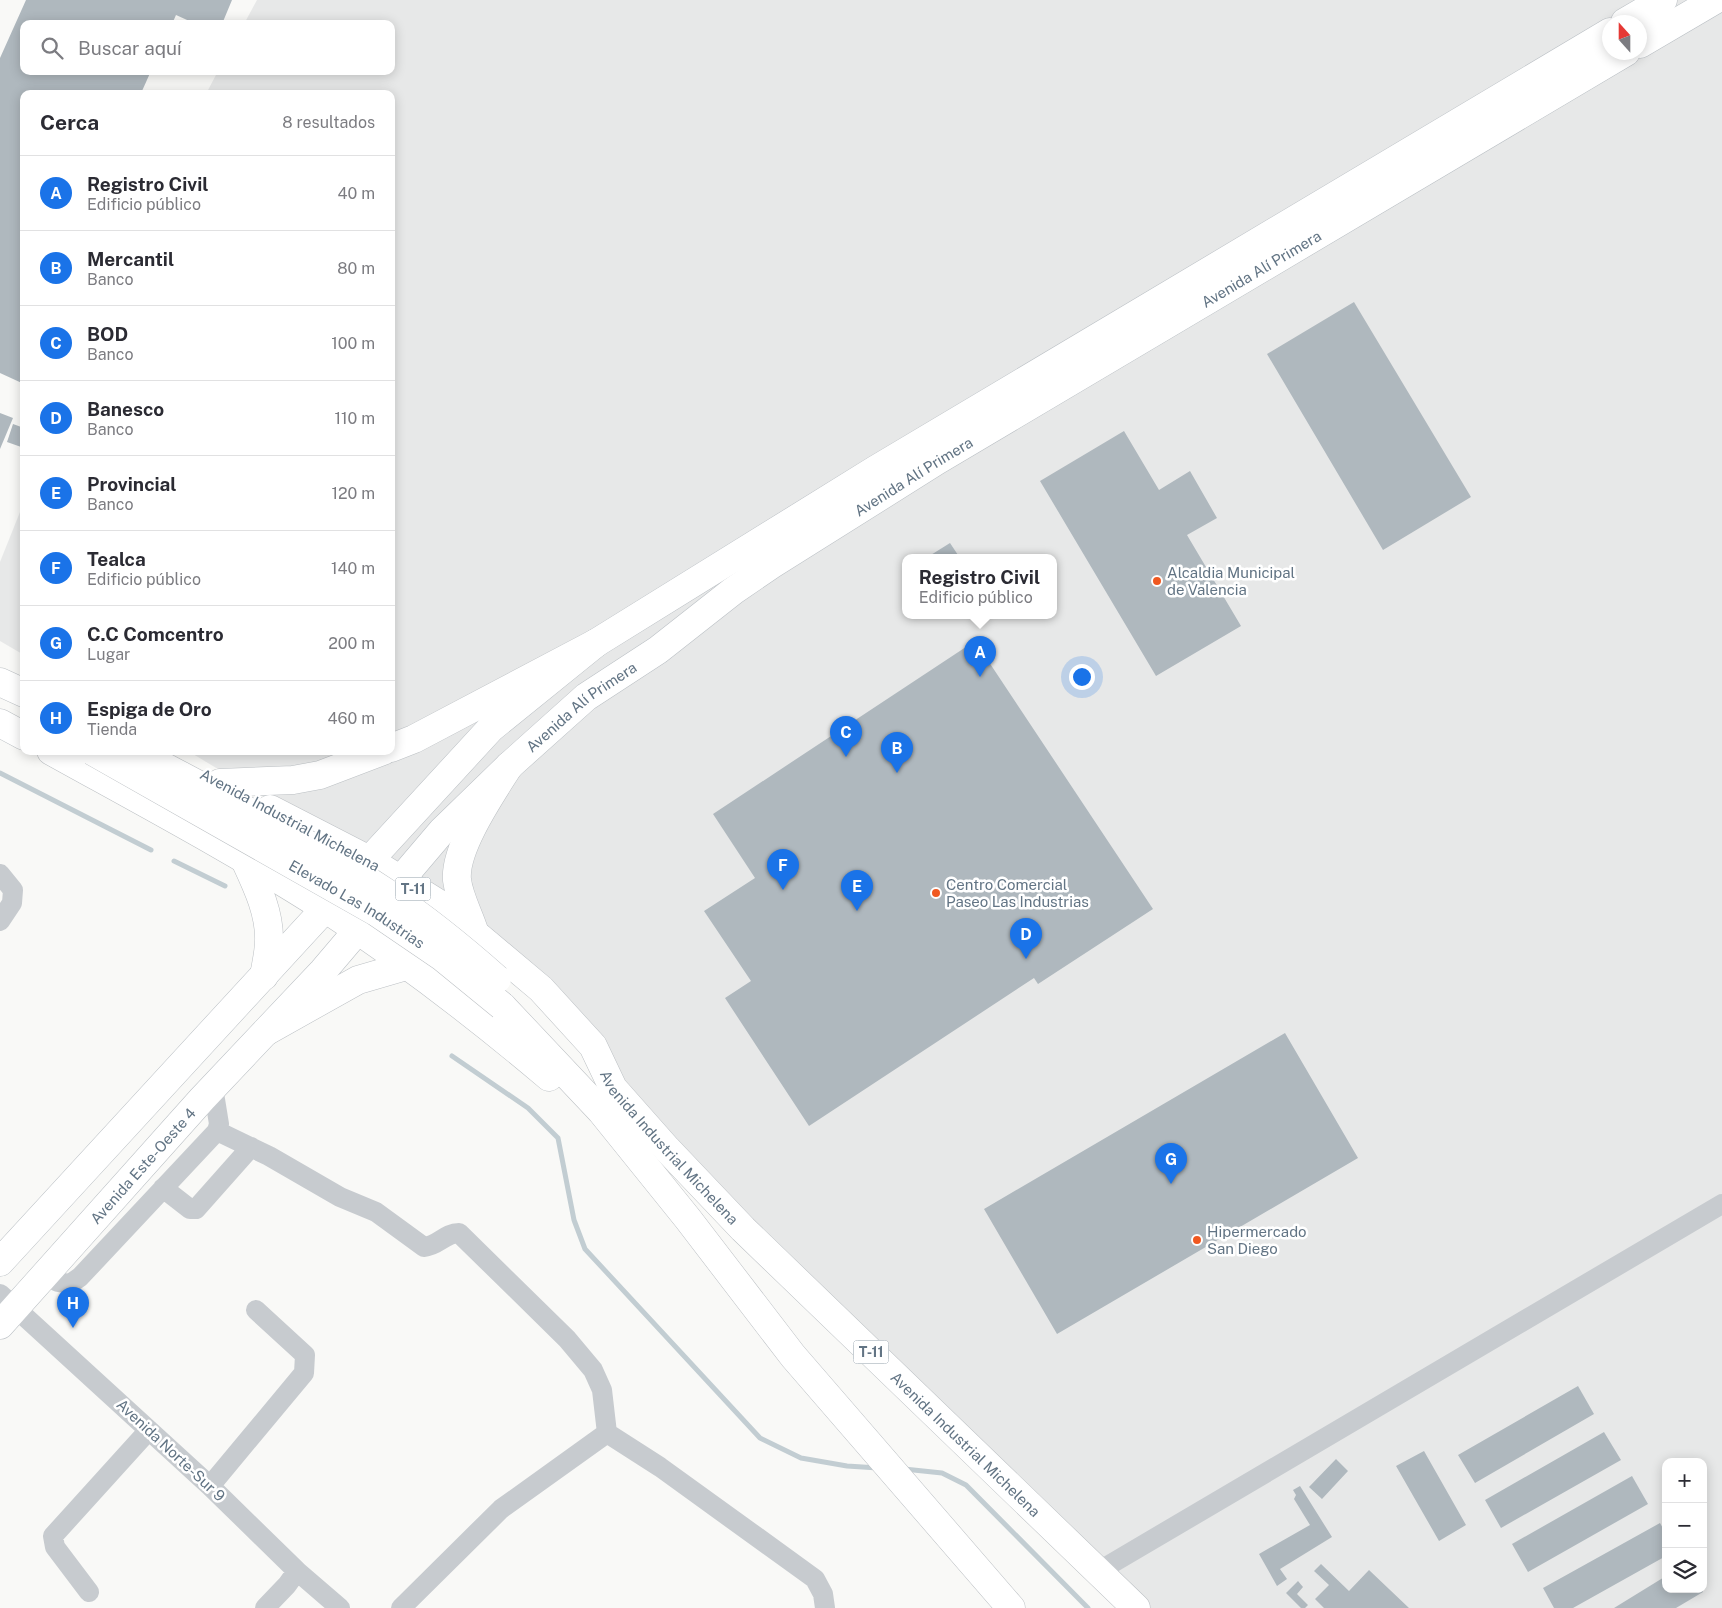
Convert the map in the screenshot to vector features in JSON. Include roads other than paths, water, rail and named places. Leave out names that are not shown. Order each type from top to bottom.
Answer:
[{"type":"main road","points":[[1637,15],[1663,0]]},
{"type":"main road","points":[[1647,40],[1715,0]]},
{"type":"main road","name":"Avenida Alí Primera","points":[[0,1262],[491,728],[596,643],[875,470],[1602,37]]},
{"type":"main road","name":"Avenida Alí Primera","points":[[288,1010],[442,831],[509,766],[586,697],[658,650],[733,591],[938,460],[1613,60]]},
{"type":"main road","points":[[658,650],[658,644],[662,637],[716,584],[729,560]]},
{"type":"main road","points":[[395,746],[414,739],[596,643]]},
{"type":"main road","points":[[0,676],[20,681]]},
{"type":"main road","points":[[0,682],[20,691]]},
{"type":"main road","points":[[0,706],[20,714]]},
{"type":"main road","points":[[0,723],[20,734]]},
{"type":"main road","name":"Avenida Industrial Michelena","points":[[58,755],[244,858],[358,930],[472,1012],[559,1086],[602,1093],[667,1149],[744,1229],[1136,1608]]},
{"type":"main road","name":"Elevado Las Industrias","points":[[99,755],[376,912],[510,1002]]},
{"type":"main road","name":"Elevado Las Industrias","points":[[143,755],[252,813],[391,895],[458,945],[510,1002],[602,1093]]},
{"type":"main road","name":"Avenida Industrial Michelena","points":[[169,755],[369,860],[441,905],[541,989],[593,1046],[602,1093],[642,1160],[793,1356],[1011,1608]]},
{"type":"main road","points":[[220,783],[294,780],[320,776],[374,755]]},
{"type":"main road","points":[[474,931],[457,880],[460,857],[474,826],[509,766]]},
{"type":"main road","points":[[244,858],[256,884],[267,924],[269,940],[264,976]]},
{"type":"main road","points":[[268,1031],[358,980],[406,966]]},
{"type":"main road","name":"Avenida Este-Oeste 4","points":[[5,1309],[43,1274],[213,1087],[288,1010]]},
{"type":"street","points":[[0,874],[13,890],[12,904],[0,921]]},
{"type":"street","points":[[43,1274],[58,1282],[70,1284],[80,1277],[218,1131],[219,1124],[213,1087]]},
{"type":"street","points":[[218,1131],[251,1147],[340,1197],[376,1212],[424,1247],[435,1246],[452,1234],[459,1233],[567,1339],[594,1370],[602,1390],[607,1433]]},
{"type":"street","points":[[163,1188],[190,1209],[196,1209],[251,1147]]},
{"type":"street","points":[[1098,1571],[1722,1204]]},
{"type":"street","name":"Avenida Norte-Sur 9","points":[[5,1309],[149,1430],[210,1486],[297,1571],[340,1608]]},
{"type":"street","points":[[210,1486],[304,1374],[305,1355],[256,1310]]},
{"type":"street","points":[[89,1592],[55,1547],[53,1536],[149,1430]]},
{"type":"street","points":[[401,1608],[501,1509],[607,1433]]},
{"type":"street","points":[[607,1433],[660,1467],[815,1579],[824,1594],[825,1608]]},
{"type":"street","points":[[265,1608],[297,1571]]},
{"type":"waterway","points":[[0,773],[151,850]]},
{"type":"waterway","points":[[174,861],[225,886]]},
{"type":"waterway","points":[[452,1056],[528,1108],[558,1138],[574,1220],[585,1249],[760,1438],[801,1458],[847,1466],[878,1468]]},
{"type":"waterway","points":[[904,1469],[942,1473],[966,1485],[1088,1608]]},
{"type":"place","name":"Alcaldia Municipal de Valencia","points":[[1157,581]]},
{"type":"place","name":"Registro Civil","points":[[980,677]]},
{"type":"place","name":"BOD","points":[[846,757]]},
{"type":"place","name":"Mercantil","points":[[897,773]]},
{"type":"place","name":"Tealca","points":[[783,890]]},
{"type":"place","name":"Centro Comercial Paseo Las Industrias","points":[[936,893]]},
{"type":"place","name":"Provincial","points":[[857,911]]},
{"type":"place","name":"Banesco","points":[[1026,959]]},
{"type":"place","name":"C.C Comcentro","points":[[1171,1184]]},
{"type":"place","name":"Hipermercado San Diego","points":[[1197,1240]]},
{"type":"place","name":"Espiga de Oro","points":[[73,1328]]}]
